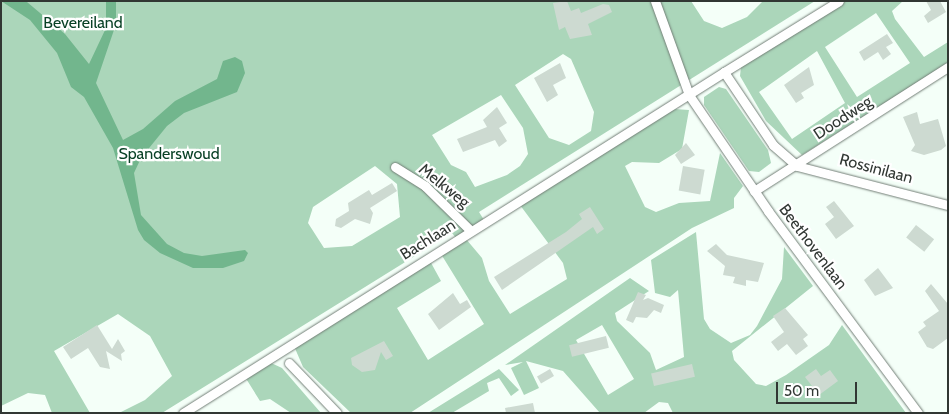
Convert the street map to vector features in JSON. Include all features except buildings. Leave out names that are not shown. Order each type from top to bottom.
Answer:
[{"type":"street","name":"Beethovenlaan","points":[[655,1],[689,95],[754,191],[918,413]]},
{"type":"street","points":[[689,95],[838,1]]},
{"type":"street","name":"Doodweg","points":[[754,191],[797,166],[948,67]]},
{"type":"street","points":[[724,72],[774,146],[797,166]]},
{"type":"street","name":"Bachlaan","points":[[183,413],[689,95]]},
{"type":"street","name":"Rossinilaan","points":[[797,166],[948,204]]},
{"type":"street","name":"Melkweg","points":[[395,167],[433,192],[471,231]]},
{"type":"street","points":[[289,363],[337,413]]},
{"type":"green space","name":"Spanderswoud","points":[[1,1],[691,1],[704,21],[722,28],[747,17],[763,1],[815,1],[479,212],[484,220],[456,238],[452,233],[162,413],[119,413],[145,400],[172,376],[150,336],[118,314],[54,351],[90,413],[52,413],[45,395],[28,393],[1,406]],"holes":[[[563,54],[571,59],[594,112],[591,131],[569,145],[549,138],[515,85]],[[501,95],[523,128],[528,154],[520,166],[507,175],[475,187],[466,172],[451,165],[432,135]],[[375,166],[397,184],[400,217],[352,246],[324,248],[308,223],[313,207]]]},
{"type":"green space","points":[[846,1],[903,1],[892,11],[895,19],[924,57],[948,42],[948,63],[802,155],[766,121],[740,76],[741,67],[749,58]],"holes":[[[876,13],[910,63],[857,97],[825,47]],[[817,51],[845,103],[792,139],[759,92]]]},
{"type":"green space","points":[[719,87],[726,89],[768,150],[771,163],[759,172],[749,171],[704,105],[704,97]]},
{"type":"green space","points":[[674,109],[689,110],[682,149],[659,163],[632,162],[625,166],[645,207],[656,212],[679,203],[710,201],[720,153],[743,186],[734,198],[734,208],[692,228],[410,413],[351,413],[303,367],[294,346],[430,261],[441,281],[397,308],[428,360],[484,324],[441,254],[466,239],[482,258],[489,281],[510,314],[567,279],[563,263],[520,205]]},
{"type":"green space","points":[[696,232],[704,319],[710,329],[731,343],[750,335],[757,326],[782,279],[784,247],[813,286],[732,351],[734,360],[756,384],[766,386],[786,375],[829,345],[842,325],[906,413],[673,413],[668,403],[659,402],[644,413],[600,413],[563,371],[526,361],[539,388],[524,395],[511,368],[523,362],[505,365],[630,278],[649,291],[615,313],[617,321],[650,353],[656,370],[684,357],[678,290],[670,297],[655,293],[651,260]],"holes":[[[602,325],[634,379],[608,395],[576,340]]]},
{"type":"green space","points":[[269,362],[282,368],[321,413],[291,413],[270,399],[260,401],[245,377]]},
{"type":"green space","points":[[499,369],[519,390],[511,396],[499,378],[487,383],[489,391],[452,413],[428,413]]},
{"type":"shaded area","points":[[1,1],[27,2],[65,34],[89,64],[106,28],[106,1],[116,1],[116,24],[96,83],[123,140],[143,129],[175,101],[217,79],[223,61],[235,57],[242,61],[245,73],[237,92],[184,113],[167,126],[141,158],[134,173],[141,215],[167,244],[184,253],[202,256],[245,250],[248,253],[244,261],[223,268],[193,268],[160,253],[144,240],[138,230],[113,148],[84,97],[71,87],[57,53],[30,20]]},
{"type":"park label","name":"Bevereiland","points":[[83,23]]}]
